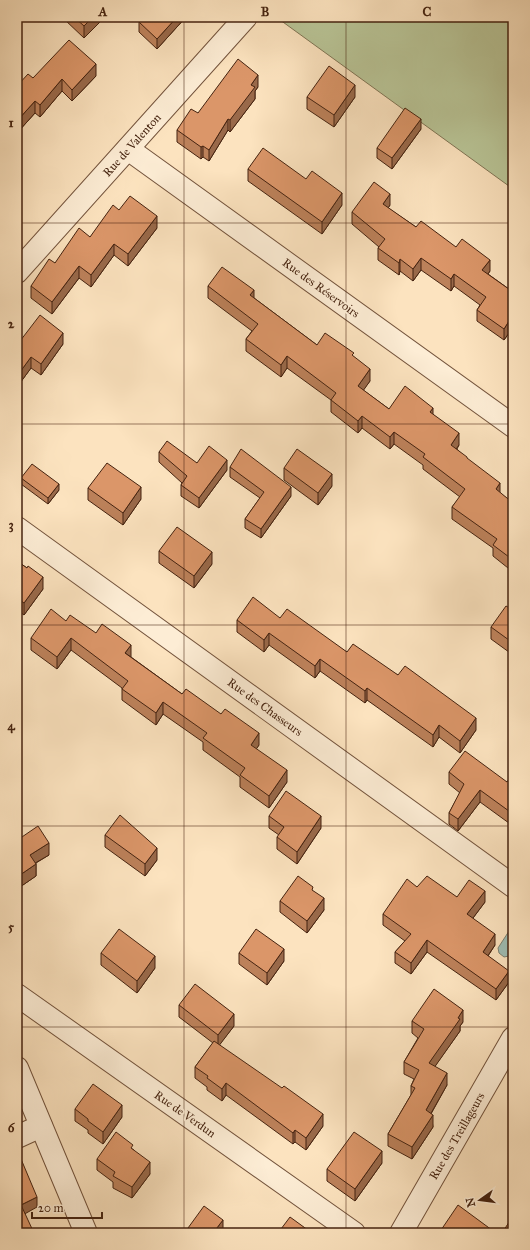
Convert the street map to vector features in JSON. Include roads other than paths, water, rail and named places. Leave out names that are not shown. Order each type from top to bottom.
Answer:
[{"type":"street","name":"Rue de Valenton","points":[[17,272],[246,17]]},
{"type":"street","name":"Rue des Réservoirs","points":[[128,149],[513,426]]},
{"type":"street","name":"Rue des Chasseurs","points":[[17,528],[513,886]]},
{"type":"street","name":"Rue de Verdun","points":[[17,995],[354,1233]]},
{"type":"street","name":"Rue des Treillageurs","points":[[401,1233],[513,1038]]},
{"type":"street","points":[[17,1068],[86,1233]]},
{"type":"street","points":[[17,1137],[41,1126]]},
{"type":"water","points":[[511,928],[513,929],[513,950],[509,956],[504,957],[499,953],[498,948]]}]
